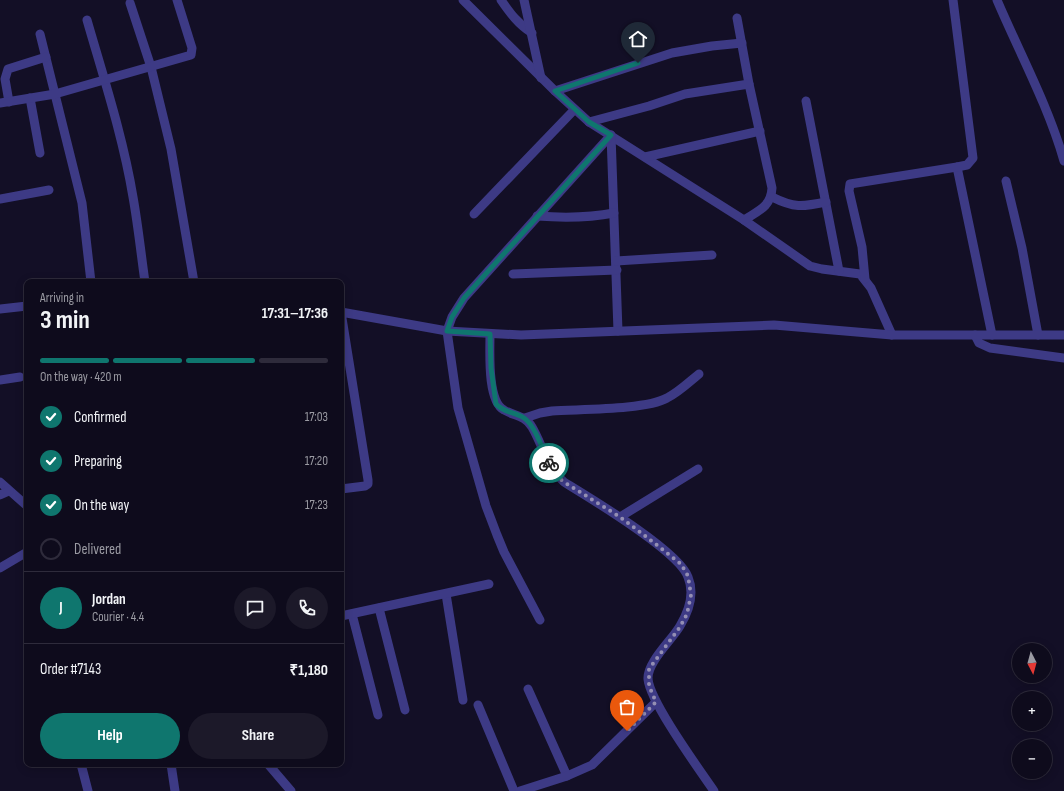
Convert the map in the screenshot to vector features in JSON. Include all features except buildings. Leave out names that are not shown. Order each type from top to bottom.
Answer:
[{"type":"street","points":[[46,57],[8,69],[5,79],[4,103],[55,94],[186,57],[193,52],[178,0]]},
{"type":"street","points":[[463,0],[574,110],[589,122],[744,220],[810,266],[860,274],[871,288],[892,335]]},
{"type":"street","points":[[501,0],[511,15],[532,33]]},
{"type":"street","points":[[524,0],[542,78]]},
{"type":"street","points":[[865,279],[862,247],[849,191],[850,184],[957,168],[971,162],[973,153],[953,0]]},
{"type":"street","points":[[997,0],[1017,47],[1051,119],[1064,161]]},
{"type":"street","points":[[130,3],[151,67],[171,149],[193,279]]},
{"type":"street","points":[[737,18],[749,84],[772,188],[772,197],[768,204],[744,220]]},
{"type":"street","points":[[87,20],[115,116],[133,197],[145,279]]},
{"type":"street","points":[[40,34],[82,203],[91,279]]},
{"type":"street","points":[[555,91],[672,53],[712,46],[742,43]]},
{"type":"street","points":[[589,122],[649,106],[685,94],[749,84]]},
{"type":"street","points":[[30,98],[40,153]]},
{"type":"street","points":[[806,101],[839,271]]},
{"type":"street","points":[[474,214],[574,110]]},
{"type":"street","points":[[644,157],[760,131]]},
{"type":"street","points":[[611,135],[618,331]]},
{"type":"street","points":[[540,620],[504,552],[486,506],[458,408],[447,331],[452,317],[464,298],[611,135]]},
{"type":"street","points":[[957,168],[992,335]]},
{"type":"street","points":[[1006,181],[1022,248],[1038,335]]},
{"type":"street","points":[[0,199],[49,190]]},
{"type":"street","points":[[772,197],[795,207],[805,207],[826,202]]},
{"type":"street","points":[[537,216],[572,218],[614,213]]},
{"type":"street","points":[[513,274],[616,266],[712,255]]},
{"type":"street","points":[[0,309],[24,306]]},
{"type":"street","points":[[344,313],[447,331],[521,335],[774,325],[892,335],[1064,335]]},
{"type":"street","points":[[344,331],[368,480],[368,484],[365,486],[344,489]]},
{"type":"street","points":[[490,334],[491,368],[496,404],[506,412],[525,418],[532,426],[556,476],[620,517],[681,564],[688,576],[691,585],[691,595],[687,614],[680,627],[649,669],[649,686],[656,702],[714,791]]},
{"type":"street","points":[[975,335],[979,343],[990,348],[1064,358]]},
{"type":"street","points":[[525,418],[552,411],[642,405],[657,402],[668,398],[699,374]]},
{"type":"street","points":[[0,380],[20,377]]},
{"type":"street","points":[[620,517],[698,469]]},
{"type":"street","points":[[0,482],[24,504]]},
{"type":"street","points":[[0,495],[9,491]]},
{"type":"street","points":[[0,568],[24,554]]},
{"type":"street","points":[[344,615],[489,584]]},
{"type":"street","points":[[446,594],[463,700]]},
{"type":"street","points":[[380,608],[405,710]]},
{"type":"street","points":[[352,614],[378,715]]},
{"type":"street","points":[[528,689],[567,776]]},
{"type":"street","points":[[520,791],[567,776],[592,765],[656,702]]},
{"type":"street","points":[[478,705],[514,791]]},
{"type":"street","points":[[82,767],[88,791]]},
{"type":"street","points":[[172,767],[176,791]]},
{"type":"street","points":[[271,767],[291,791]]},
{"type":"way so far","points":[[549,463],[556,476],[620,517],[681,564],[691,585],[690,604],[687,614],[680,627],[649,669],[649,686],[656,702],[627,731]]},
{"type":"route","points":[[549,463],[532,426],[525,418],[506,412],[496,404],[491,368],[490,334],[447,331],[452,317],[464,298],[611,135],[589,122],[574,110],[555,91],[638,63]]}]
